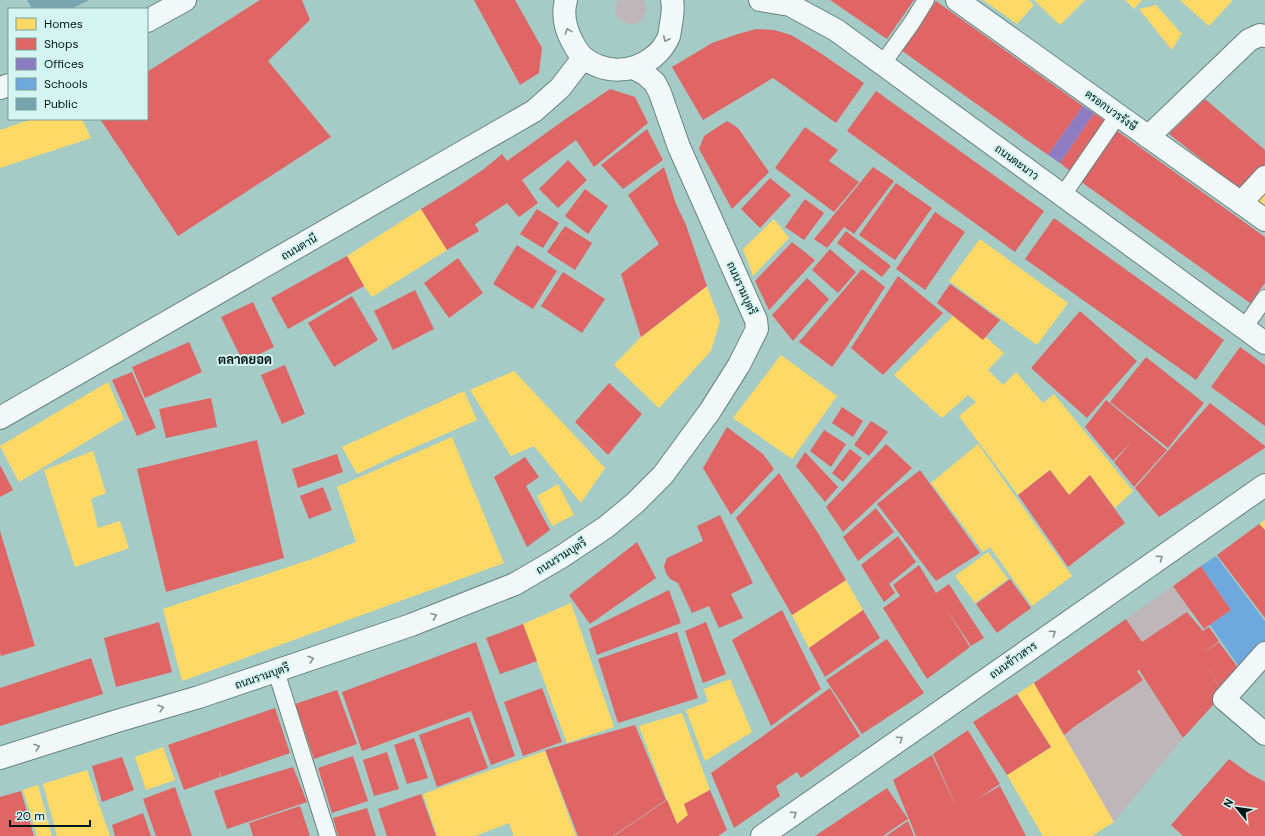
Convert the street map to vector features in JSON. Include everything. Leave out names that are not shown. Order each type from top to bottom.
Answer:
[{"type":"street","points":[[148,20],[185,0]]},
{"type":"street","points":[[565,1],[564,18],[567,31],[576,49],[583,58],[595,65],[614,70],[632,68],[645,63],[658,53],[668,37],[673,11],[678,0]]},
{"type":"street","name":"ถนนตะนาว","points":[[760,0],[790,5],[836,30],[1265,343]]},
{"type":"street","name":"ตรอกบวรรังษี","points":[[958,0],[1265,220]]},
{"type":"street","points":[[1148,137],[1249,40],[1260,34],[1265,36]]},
{"type":"street","name":"ถนนตานี","points":[[0,418],[534,111],[560,88],[583,58]]},
{"type":"street","name":"ถนนรามบุตรี","points":[[0,758],[199,697],[276,671],[411,625],[515,584],[562,557],[606,527],[635,503],[663,475],[710,411],[739,365],[757,329],[756,320],[679,147],[660,93],[655,83],[645,74],[632,68]]},
{"type":"street","points":[[1241,203],[1265,177]]},
{"type":"street","name":"ถนนข้าวสาร","points":[[762,836],[1265,485]]},
{"type":"street","points":[[1265,653],[1224,699],[1265,734]]},
{"type":"lane","points":[[882,63],[911,24],[926,0]]},
{"type":"lane","points":[[1063,195],[1118,115]]},
{"type":"lane","points":[[1244,328],[1265,298]]},
{"type":"lane","points":[[276,671],[328,836]]},
{"type":"shaded area","points":[[618,0],[644,0],[646,4],[646,12],[643,19],[638,23],[632,24],[620,20],[617,15],[616,8]]},
{"type":"shaded area","points":[[1173,586],[1195,609],[1142,642],[1127,618]]},
{"type":"shaded area","points":[[1144,679],[1183,738],[1114,822],[1064,735]]},
{"type":"building: Homes","points":[[983,0],[1029,0],[1034,5],[1017,24]]},
{"type":"building: Homes","points":[[1034,0],[1085,0],[1060,25]]},
{"type":"building: Homes","points":[[1125,0],[1142,0],[1134,9]]},
{"type":"building: Homes","points":[[1180,0],[1233,0],[1209,26]]},
{"type":"building: Homes","points":[[1156,5],[1182,33],[1172,50],[1139,9]]},
{"type":"building: Homes","points":[[29,120],[82,120],[91,138],[0,168],[0,130]]},
{"type":"building: Homes","points":[[1265,191],[1265,211],[1255,204]]},
{"type":"building: Homes","points":[[421,209],[447,250],[372,297],[347,256]]},
{"type":"building: Homes","points":[[774,219],[789,238],[753,276],[743,249]]},
{"type":"building: Homes","points":[[980,239],[1068,303],[1037,345],[949,281]]},
{"type":"building: Homes","points":[[707,286],[720,321],[711,351],[659,408],[614,365],[641,337]]},
{"type":"building: Homes","points":[[957,312],[1004,353],[988,370],[1003,385],[1016,372],[1043,403],[1054,394],[1133,491],[1115,508],[1090,475],[1069,495],[1050,470],[1018,495],[959,416],[976,402],[968,395],[942,418],[894,375]]},
{"type":"building: Homes","points":[[781,355],[837,396],[792,459],[733,418]]},
{"type":"building: Homes","points":[[514,371],[605,468],[581,503],[534,446],[511,456],[470,390]]},
{"type":"building: Homes","points":[[108,382],[124,419],[19,482],[0,446]]},
{"type":"building: Homes","points":[[464,391],[477,420],[357,474],[342,447]]},
{"type":"building: Homes","points":[[452,437],[504,563],[182,681],[163,609],[312,559],[356,542],[337,487]]},
{"type":"building: Homes","points":[[978,444],[1072,576],[1032,606],[990,547],[983,552],[931,483]]},
{"type":"building: Homes","points":[[93,451],[106,493],[91,499],[98,528],[120,521],[129,548],[75,567],[44,470]]},
{"type":"building: Homes","points":[[558,484],[574,515],[552,526],[537,496]]},
{"type":"building: Homes","points":[[1265,520],[1265,530],[1259,524]]},
{"type":"building: Homes","points":[[988,552],[1008,579],[975,603],[955,576]]},
{"type":"building: Homes","points":[[846,580],[863,610],[809,648],[792,615]]},
{"type":"building: Homes","points":[[571,603],[614,727],[567,743],[523,624]]},
{"type":"building: Homes","points":[[730,679],[752,732],[705,761],[686,710],[708,702],[704,689]]},
{"type":"building: Homes","points":[[1034,683],[1114,822],[1092,836],[1043,836],[1007,775],[1051,747],[1017,694]]},
{"type":"building: Homes","points":[[682,713],[710,790],[684,804],[688,815],[677,824],[639,726]]},
{"type":"building: Homes","points":[[163,747],[175,780],[146,790],[135,757]]},
{"type":"building: Homes","points":[[545,751],[576,836],[514,836],[509,823],[475,836],[437,836],[423,794]]},
{"type":"building: Homes","points":[[87,770],[110,836],[57,836],[43,784]]},
{"type":"building: Homes","points":[[38,785],[52,836],[37,836],[23,790]]},
{"type":"building: Shops","points":[[260,0],[302,0],[310,20],[268,61],[331,137],[178,236],[101,120],[148,120],[148,71]]},
{"type":"building: Shops","points":[[474,0],[515,0],[542,48],[539,73],[520,85]]},
{"type":"building: Shops","points":[[830,0],[914,0],[887,39]]},
{"type":"building: Shops","points":[[936,1],[1083,106],[1048,155],[901,50]]},
{"type":"building: Shops","points":[[756,29],[774,30],[791,35],[864,83],[836,123],[773,78],[703,120],[672,67],[712,43]]},
{"type":"building: Shops","points":[[610,89],[635,97],[648,123],[594,167],[576,140],[522,180],[538,203],[519,217],[507,203],[475,224],[479,231],[447,250],[421,209],[484,169],[502,154],[507,161]]},
{"type":"building: Shops","points":[[876,91],[1044,211],[1015,252],[847,131]]},
{"type":"building: Shops","points":[[1205,99],[1265,150],[1265,164],[1243,192],[1169,134]]},
{"type":"building: Shops","points":[[1094,113],[1105,121],[1070,171],[1060,163]]},
{"type":"building: Shops","points":[[727,121],[738,128],[769,172],[732,209],[699,149],[704,136]]},
{"type":"building: Shops","points":[[805,127],[838,150],[829,161],[859,182],[834,212],[775,168]]},
{"type":"building: Shops","points":[[647,129],[663,160],[623,189],[601,165]]},
{"type":"building: Shops","points":[[1116,130],[1265,237],[1265,283],[1250,303],[1080,181]]},
{"type":"building: Shops","points":[[568,160],[587,180],[558,208],[539,189]]},
{"type":"building: Shops","points":[[664,167],[676,204],[686,225],[707,286],[641,337],[621,274],[659,244],[628,195]]},
{"type":"building: Shops","points":[[873,167],[894,181],[854,234],[844,227],[827,248],[814,239]]},
{"type":"building: Shops","points":[[770,178],[791,195],[760,228],[741,209]]},
{"type":"building: Shops","points":[[896,183],[932,208],[895,260],[859,235]]},
{"type":"building: Shops","points":[[585,189],[608,206],[588,234],[565,216]]},
{"type":"building: Shops","points":[[805,199],[824,213],[804,240],[785,227]]},
{"type":"building: Shops","points":[[537,209],[559,223],[543,248],[520,234]]},
{"type":"building: Shops","points":[[935,212],[965,232],[925,290],[896,269]]},
{"type":"building: Shops","points":[[1054,218],[1224,340],[1196,380],[1025,259]]},
{"type":"building: Shops","points":[[565,226],[592,243],[575,270],[547,252]]},
{"type":"building: Shops","points":[[846,231],[891,266],[882,277],[837,243]]},
{"type":"building: Shops","points":[[792,242],[815,260],[769,310],[755,281]]},
{"type":"building: Shops","points":[[517,245],[557,271],[533,309],[493,284]]},
{"type":"building: Shops","points":[[830,249],[856,272],[838,293],[812,270]]},
{"type":"building: Shops","points":[[347,256],[364,286],[288,329],[271,298]]},
{"type":"building: Shops","points":[[458,258],[483,293],[449,318],[424,283]]},
{"type":"building: Shops","points":[[862,269],[885,287],[832,367],[799,342]]},
{"type":"building: Shops","points":[[563,272],[605,299],[582,333],[541,306]]},
{"type":"building: Shops","points":[[898,276],[943,313],[883,375],[851,348]]},
{"type":"building: Shops","points":[[807,278],[829,299],[793,341],[772,315]]},
{"type":"building: Shops","points":[[950,284],[1000,320],[983,340],[937,303]]},
{"type":"building: Shops","points":[[415,290],[434,329],[393,350],[374,311]]},
{"type":"building: Shops","points":[[352,296],[378,340],[334,367],[308,323]]},
{"type":"building: Shops","points":[[253,302],[274,347],[243,362],[221,317]]},
{"type":"building: Shops","points":[[1080,311],[1137,361],[1087,418],[1031,368]]},
{"type":"building: Shops","points":[[189,342],[202,372],[145,398],[132,367]]},
{"type":"building: Shops","points":[[1240,347],[1265,365],[1265,426],[1211,387]]},
{"type":"building: Shops","points":[[1146,357],[1204,403],[1168,448],[1110,402]]},
{"type":"building: Shops","points":[[285,365],[305,414],[282,424],[261,375]]},
{"type":"building: Shops","points":[[132,372],[156,428],[137,436],[112,380]]},
{"type":"building: Shops","points":[[609,383],[642,414],[608,455],[575,422]]},
{"type":"building: Shops","points":[[211,398],[217,427],[166,438],[159,409]]},
{"type":"building: Shops","points":[[1106,400],[1167,450],[1134,487],[1114,462],[1133,440],[1113,461],[1085,427]]},
{"type":"building: Shops","points":[[1210,403],[1265,446],[1265,448],[1159,517],[1135,488]]},
{"type":"building: Shops","points":[[842,407],[863,421],[853,437],[832,423]]},
{"type":"building: Shops","points":[[871,421],[888,432],[869,456],[854,445]]},
{"type":"building: Shops","points":[[727,427],[763,454],[774,469],[731,515],[703,468]]},
{"type":"building: Shops","points":[[824,430],[846,444],[831,467],[810,451]]},
{"type":"building: Shops","points":[[257,440],[284,558],[166,592],[137,469]]},
{"type":"building: Shops","points":[[886,444],[912,468],[843,532],[826,507]]},
{"type":"building: Shops","points":[[850,449],[862,458],[843,482],[832,473]]},
{"type":"building: Shops","points":[[805,452],[838,487],[825,502],[796,466]]},
{"type":"building: Shops","points":[[337,454],[343,472],[298,488],[292,469]]},
{"type":"building: Shops","points":[[525,457],[539,477],[526,486],[550,530],[527,547],[494,477]]},
{"type":"building: Shops","points":[[0,465],[13,490],[0,497]]},
{"type":"building: Shops","points":[[920,470],[980,553],[936,581],[877,504]]},
{"type":"building: Shops","points":[[1050,470],[1069,495],[1090,475],[1125,523],[1068,567],[1018,495]]},
{"type":"building: Shops","points":[[779,473],[818,533],[846,580],[792,615],[736,518]]},
{"type":"building: Shops","points":[[323,487],[332,510],[309,519],[300,496]]},
{"type":"building: Shops","points":[[876,508],[894,532],[858,561],[843,537]]},
{"type":"building: Shops","points":[[720,515],[753,583],[731,594],[743,618],[719,628],[709,606],[692,613],[678,583],[670,579],[664,566],[667,558],[703,541],[697,526]]},
{"type":"building: Shops","points":[[1259,524],[1265,530],[1265,618],[1217,555]]},
{"type":"building: Shops","points":[[0,531],[35,646],[1,656],[0,653]]},
{"type":"building: Shops","points":[[898,536],[916,562],[889,584],[895,593],[884,602],[861,565]]},
{"type":"building: Shops","points":[[637,542],[656,578],[590,624],[569,595]]},
{"type":"building: Shops","points":[[919,565],[936,593],[949,584],[984,638],[971,646],[945,607],[970,647],[927,679],[883,608],[900,596],[893,585]]},
{"type":"building: Shops","points":[[1201,566],[1231,610],[1204,629],[1173,586]]},
{"type":"building: Shops","points":[[1010,579],[1031,608],[997,633],[976,604]]},
{"type":"building: Shops","points":[[669,590],[681,623],[597,655],[589,629]]},
{"type":"building: Shops","points":[[782,610],[821,689],[771,726],[732,640]]},
{"type":"building: Shops","points":[[863,610],[880,638],[825,677],[809,648]]},
{"type":"building: Shops","points":[[1187,612],[1203,631],[1209,627],[1219,641],[1201,655],[1219,642],[1242,673],[1223,693],[1206,663],[1223,694],[1183,738],[1139,670],[1137,671],[1143,680],[1064,735],[1034,683],[1126,619],[1142,642]]},
{"type":"building: Shops","points":[[159,622],[172,672],[116,687],[104,638]]},
{"type":"building: Shops","points":[[706,622],[726,674],[703,683],[685,631]]},
{"type":"building: Shops","points":[[523,624],[537,661],[500,674],[486,638]]},
{"type":"building: Shops","points":[[677,632],[698,698],[618,723],[598,659]]},
{"type":"building: Shops","points":[[887,639],[924,693],[862,734],[826,680]]},
{"type":"building: Shops","points":[[476,642],[515,756],[491,765],[471,711],[362,751],[342,692]]},
{"type":"building: Shops","points":[[91,658],[103,694],[0,726],[0,688]]},
{"type":"building: Shops","points":[[542,688],[562,742],[523,756],[504,702]]},
{"type":"building: Shops","points":[[830,688],[860,736],[801,778],[797,772],[776,786],[780,796],[734,828],[711,773]]},
{"type":"building: Shops","points":[[337,690],[357,744],[314,759],[295,704]]},
{"type":"building: Shops","points":[[1017,694],[1051,747],[1007,775],[973,722]]},
{"type":"building: Shops","points":[[275,708],[290,753],[221,777],[219,771],[220,777],[184,790],[168,745]]},
{"type":"building: Shops","points":[[469,717],[488,768],[437,787],[419,735]]},
{"type":"building: Shops","points":[[635,725],[666,800],[613,836],[578,836],[545,750]]},
{"type":"building: Shops","points":[[968,730],[1000,784],[977,799],[1000,786],[1026,836],[916,836],[893,780],[932,755],[958,811],[933,754]]},
{"type":"building: Shops","points":[[414,738],[428,778],[407,784],[394,745]]},
{"type":"building: Shops","points":[[387,752],[399,789],[374,796],[363,760]]},
{"type":"building: Shops","points":[[353,756],[368,801],[332,813],[318,768]]},
{"type":"building: Shops","points":[[122,757],[134,790],[102,802],[92,766]]},
{"type":"building: Shops","points":[[1229,759],[1250,774],[1265,782],[1265,836],[1183,836],[1171,825]]},
{"type":"building: Shops","points":[[293,767],[307,802],[227,829],[214,791]]},
{"type":"building: Shops","points":[[175,787],[192,836],[156,836],[143,799]]},
{"type":"building: Shops","points":[[887,788],[908,819],[883,836],[815,836]]},
{"type":"building: Shops","points":[[710,790],[727,830],[718,836],[614,836],[667,800],[677,824],[688,815],[684,804]]},
{"type":"building: Shops","points":[[21,791],[34,836],[0,836],[0,797]]},
{"type":"building: Shops","points":[[421,794],[436,836],[387,836],[378,809]]},
{"type":"building: Shops","points":[[300,806],[310,836],[253,836],[249,823]]},
{"type":"building: Shops","points":[[367,808],[376,836],[338,836],[333,818]]},
{"type":"building: Shops","points":[[143,813],[151,836],[115,836],[112,825]]},
{"type":"building: Shops","points":[[908,821],[914,836],[886,836]]},
{"type":"building: Offices","points":[[1083,106],[1094,113],[1060,163],[1048,155]]},
{"type":"building: Schools","points":[[1216,556],[1265,621],[1265,643],[1242,671],[1210,625],[1231,610],[1201,566]]},
{"type":"building: Public","points":[[27,0],[89,0],[73,8],[31,8]]},
{"type":"district","name":"ตลาดยอด","points":[[245,359]]}]
